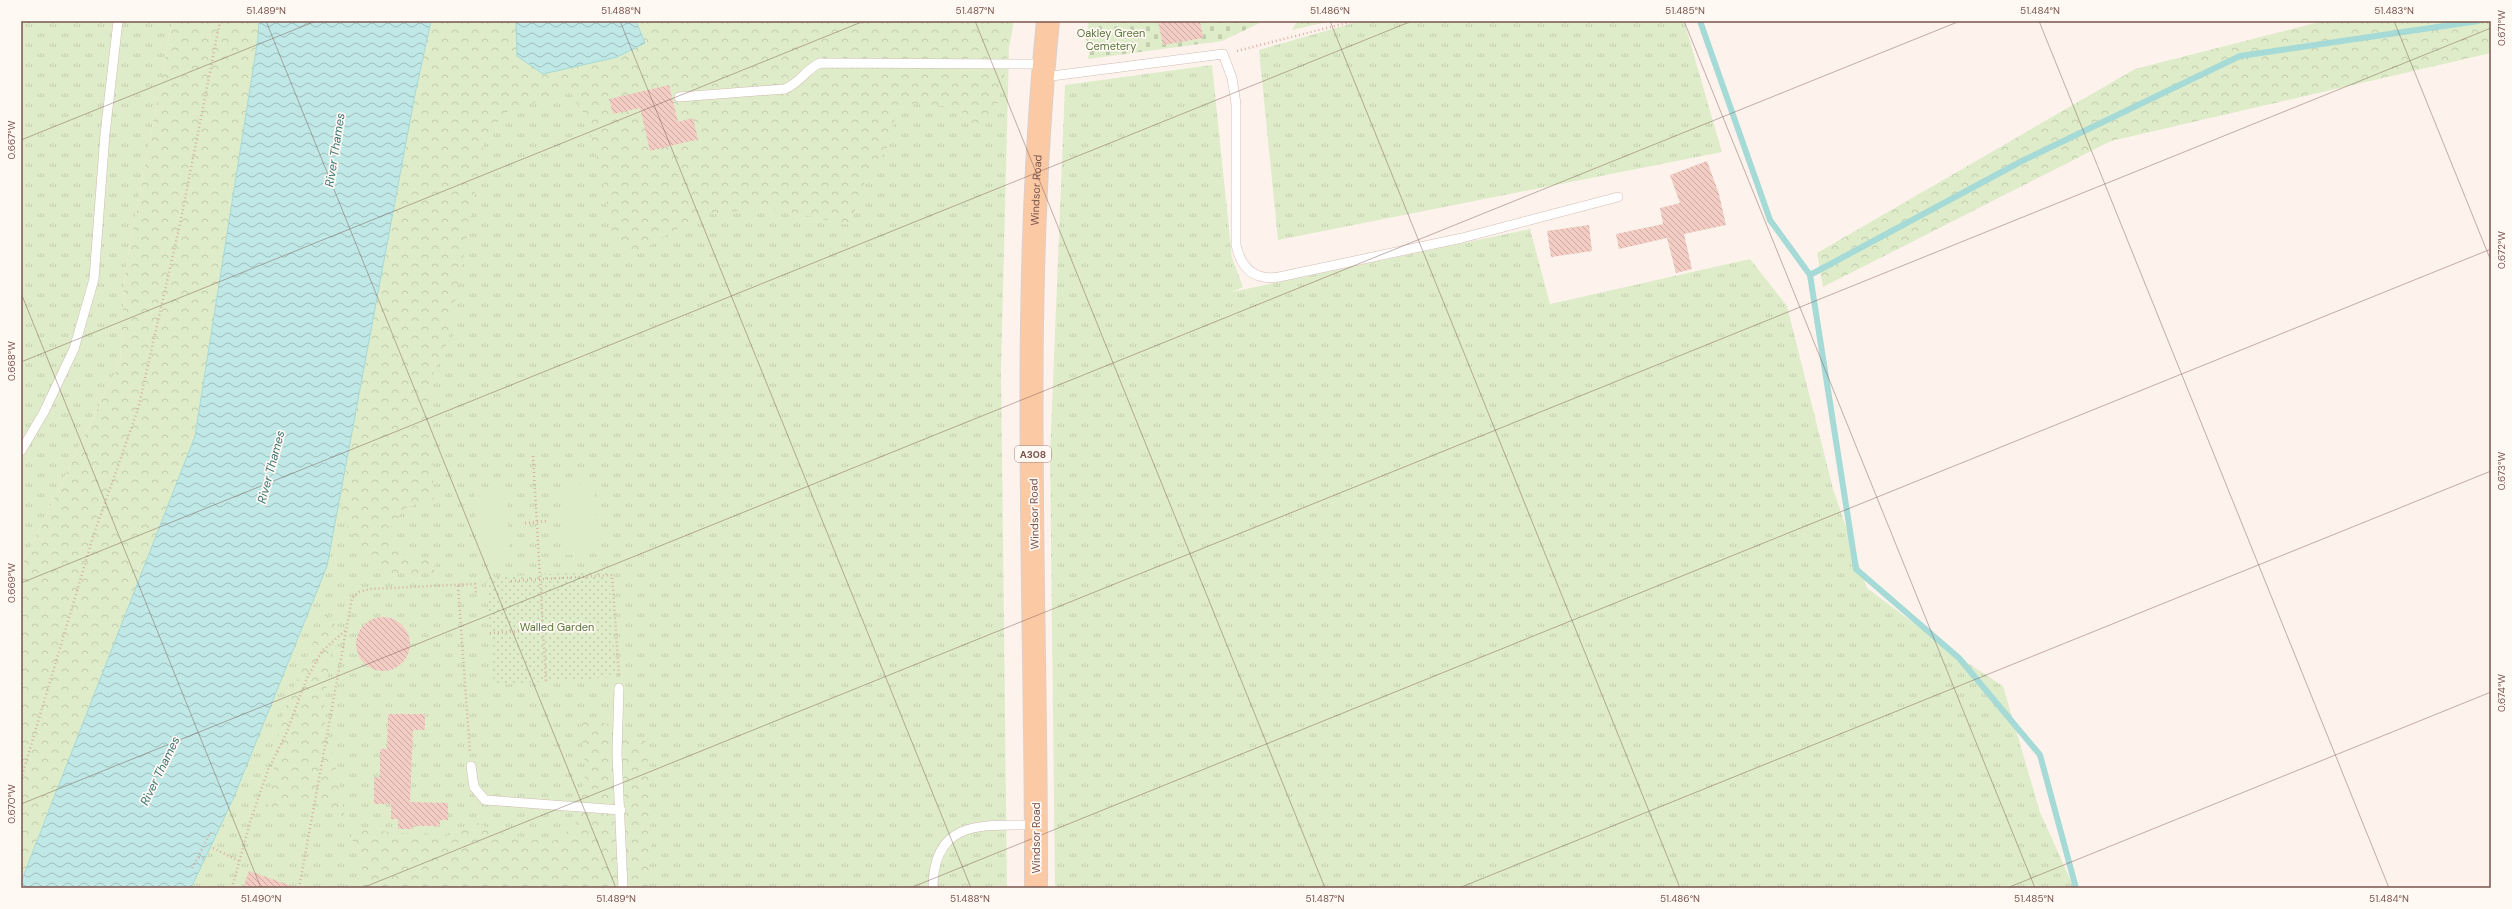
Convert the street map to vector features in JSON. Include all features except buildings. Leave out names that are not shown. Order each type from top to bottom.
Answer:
[{"type":"main road","name":"Windsor Road","points":[[1036,888],[1032,284],[1043,70],[1048,21]]},
{"type":"lane","points":[[21,451],[44,412],[74,349],[94,279],[105,134],[118,21]]},
{"type":"lane","points":[[679,97],[785,89],[797,83],[809,70],[820,63],[1043,70],[1223,54],[1232,78],[1236,104],[1236,245],[1243,266],[1256,276],[1263,278],[1279,277],[1428,245],[1618,197]]},
{"type":"lane","points":[[619,688],[617,753],[621,810],[623,888]]},
{"type":"lane","points":[[471,766],[474,787],[479,796],[493,803],[576,806],[621,810]]},
{"type":"lane","points":[[933,888],[938,856],[942,847],[954,835],[969,828],[985,826],[1036,825]]},
{"type":"path","points":[[21,779],[93,538],[138,409],[184,202],[220,21]]},
{"type":"path","points":[[1223,54],[1354,21]]},
{"type":"path","points":[[533,456],[541,569],[540,579],[546,682]]},
{"type":"path","points":[[525,523],[548,521]]},
{"type":"path","points":[[511,581],[612,575],[619,688]]},
{"type":"path","points":[[299,888],[347,629],[350,602],[359,592],[379,588],[458,586],[474,584],[476,594]]},
{"type":"path","points":[[458,586],[471,766]]},
{"type":"path","points":[[490,633],[586,627]]},
{"type":"path","points":[[232,888],[250,819],[268,770],[286,734],[306,678],[322,651],[347,629]]},
{"type":"path","points":[[192,868],[211,832]]},
{"type":"path","points":[[213,848],[239,861]]},
{"type":"path","points":[[198,856],[206,860]]},
{"type":"green space","points":[[21,21],[172,21],[125,273],[120,362],[21,567]]},
{"type":"green space","points":[[172,21],[259,21],[258,38],[195,436],[21,882],[21,567],[120,362],[125,273]]},
{"type":"green space","points":[[431,21],[1014,21],[999,101],[979,134],[958,107],[899,103],[886,151],[865,181],[850,225],[781,210],[750,209],[700,216],[632,256],[613,240],[603,179],[586,118],[567,87],[550,97],[504,113],[484,142],[448,342],[429,382],[434,499],[405,508],[388,531],[404,555],[434,559],[435,573],[380,573],[354,541],[343,514],[340,502],[415,94]]},
{"type":"green space","points":[[1089,21],[1114,21],[1085,45]]},
{"type":"green space","name":"Oakley Green Cemetery","points":[[1095,21],[1264,21],[1222,41],[1088,59]]},
{"type":"green space","points":[[1297,21],[1331,21],[1292,30]]},
{"type":"green space","points":[[1360,21],[1684,21],[1722,152],[1278,240],[1259,50]]},
{"type":"green space","points":[[2323,21],[2491,21],[2491,53],[2111,141],[1823,287],[1817,253],[2135,69]]},
{"type":"green space","points":[[1009,51],[1001,369],[1007,888],[191,888],[343,479],[415,94],[593,84]]},
{"type":"green space","points":[[1212,65],[1232,258],[1243,287],[1232,292],[1530,229],[1550,304],[1750,259],[1787,306],[1833,489],[1867,588],[1960,658],[2003,686],[2040,812],[2074,888],[1055,888],[1050,456],[1065,85]]},
{"type":"green space","points":[[594,483],[598,553],[566,555],[561,485]]},
{"type":"green space","points":[[506,489],[510,559],[478,560],[474,490]]},
{"type":"green space","name":"Walled Garden","points":[[609,570],[616,677],[494,685],[486,578]]},
{"type":"green space","points":[[326,612],[335,625],[323,713],[337,773],[346,825],[332,812],[302,802],[268,808],[281,718]]},
{"type":"green space","points":[[580,719],[599,721],[647,742],[651,844],[648,888],[341,888],[364,875],[349,829],[447,836],[477,823],[496,831],[550,843],[575,826],[586,771]]},
{"type":"water","name":"River Thames","points":[[259,21],[431,21],[415,94],[327,566],[233,799],[191,888],[21,888],[21,882],[195,436],[258,38]]},
{"type":"water","points":[[516,21],[636,21],[645,43],[617,57],[543,74],[517,56]]},
{"type":"waterway","points":[[1700,21],[1770,220],[1810,275],[2022,161],[2240,56],[2478,21]]},
{"type":"waterway","points":[[1810,275],[1856,569],[1959,658],[2040,755],[2076,888]]}]
